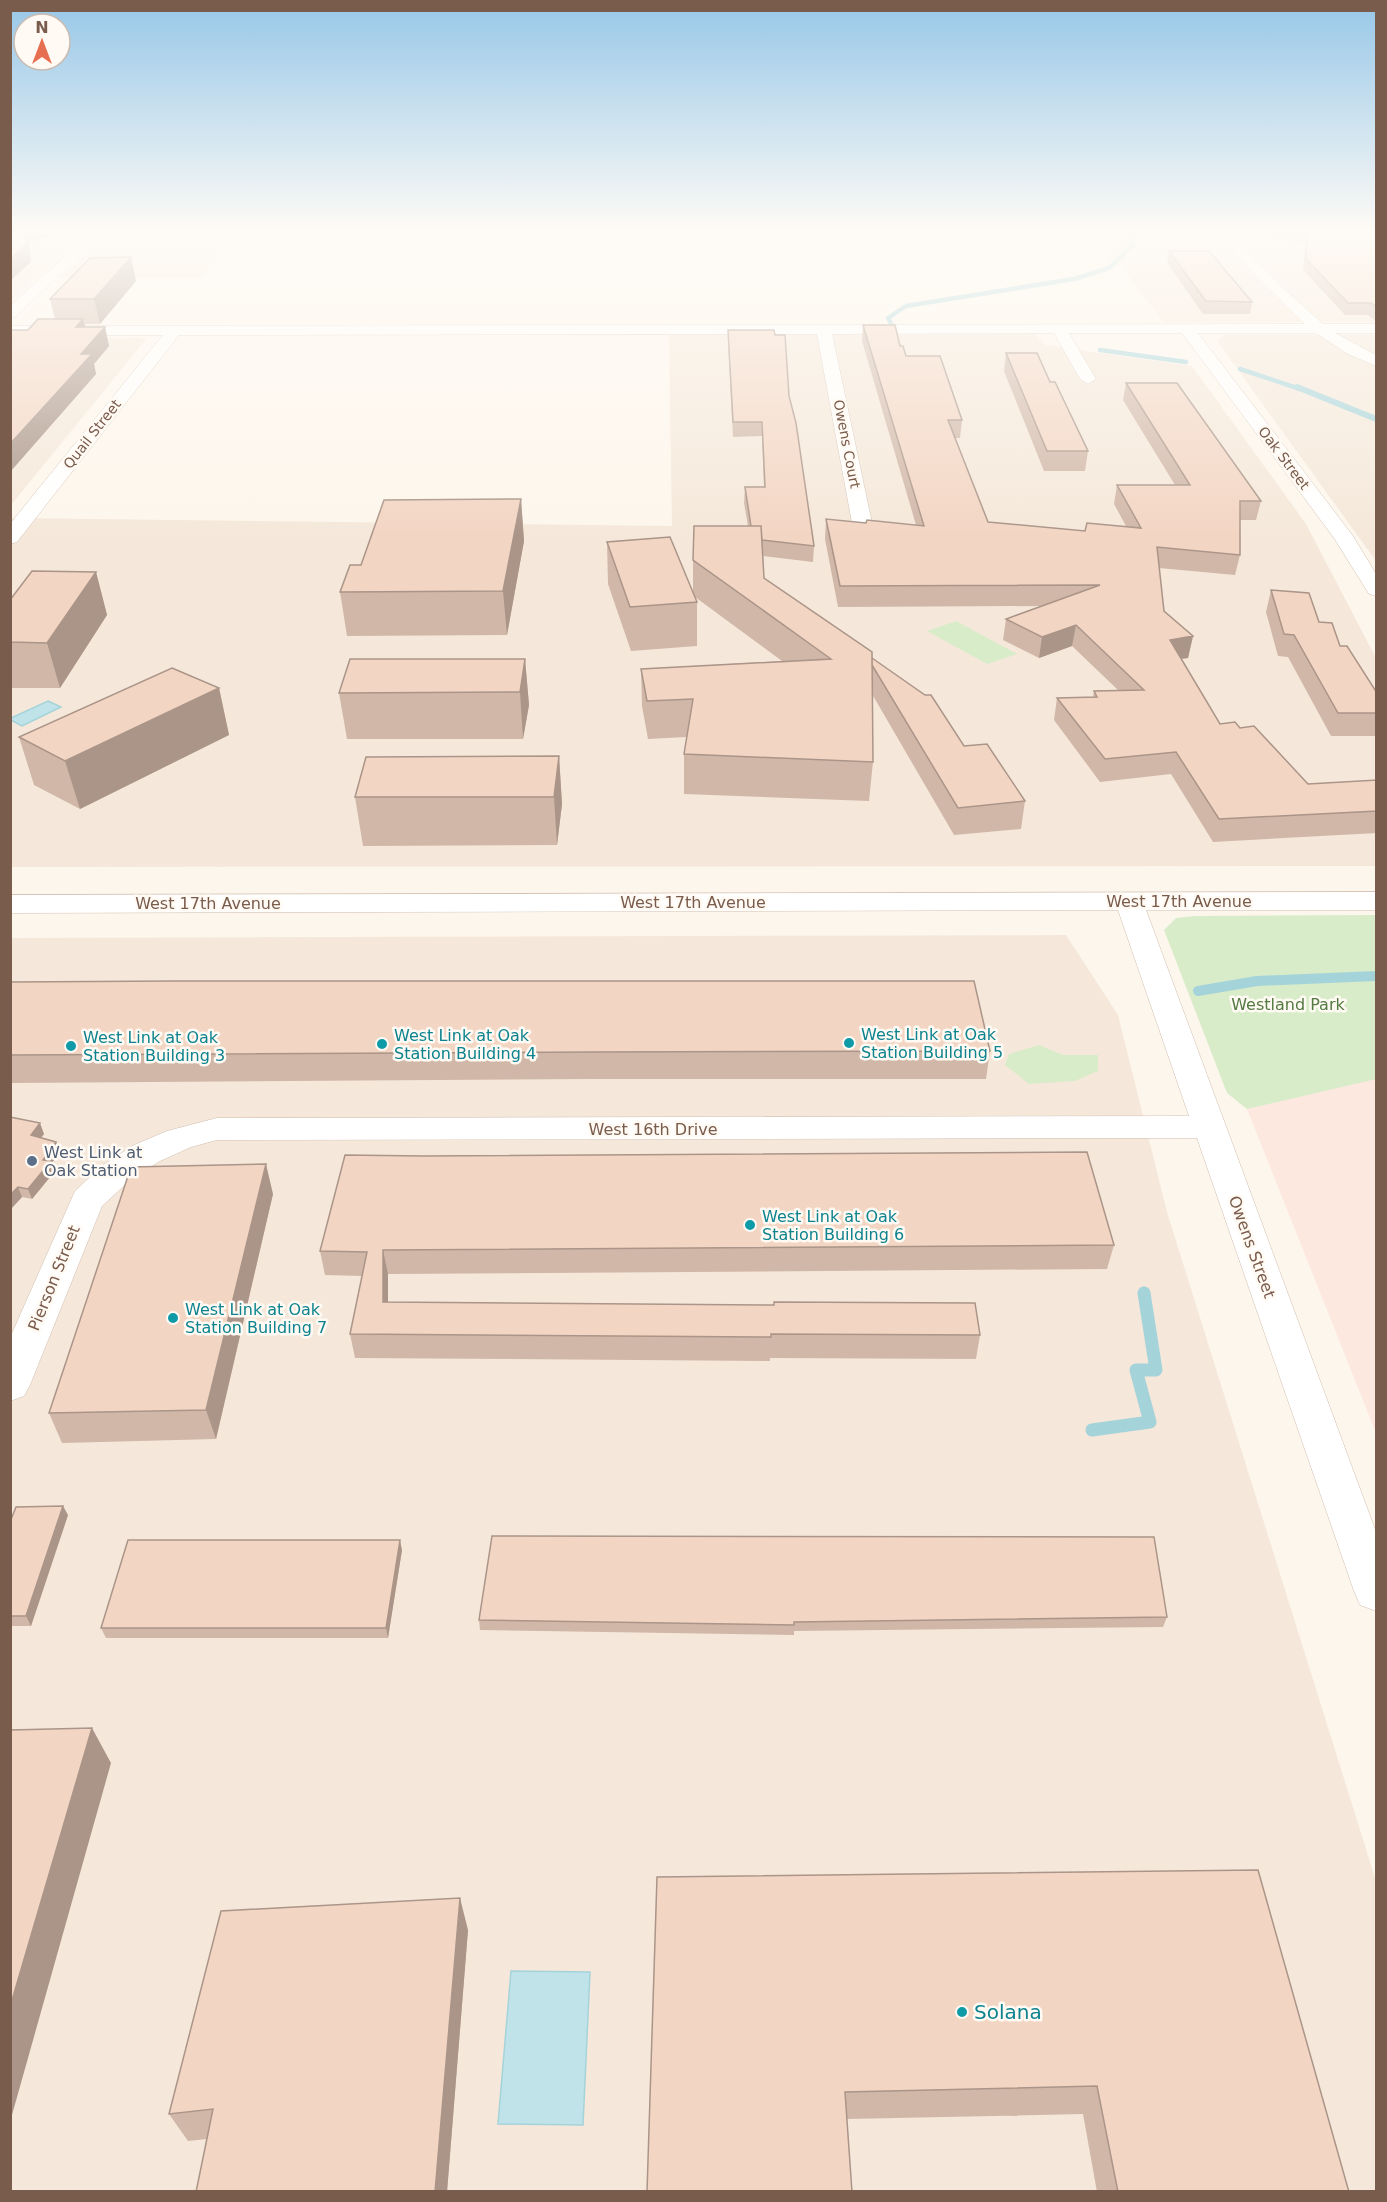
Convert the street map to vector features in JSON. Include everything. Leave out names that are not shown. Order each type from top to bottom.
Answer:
[{"type":"street","name":"Quail Street","points":[[13,532],[173,332]]},
{"type":"street","name":"Owens Court","points":[[824,332],[862,523]]},
{"type":"street","points":[[1061,332],[1088,379]]},
{"type":"street","name":"Oak Street","points":[[1189,332],[1343,536],[1377,590]]},
{"type":"street","points":[[1323,332],[1344,346],[1377,361]]},
{"type":"street","name":"West 17th Avenue","points":[[10,904],[1377,901]]},
{"type":"street","name":"Owens Street","points":[[1129,902],[1377,1592]]},
{"type":"street","name":"West 16th Drive","points":[[109,1177],[138,1156],[170,1141],[217,1129],[1209,1127]]},
{"type":"street","name":"Pierson Street","points":[[10,1385],[82,1210],[87,1200],[109,1177]]},
{"type":"shaded area","points":[[1035,334],[1046,345],[1192,366],[1306,524],[1376,658],[1376,866],[11,867],[11,518],[672,526],[669,335]]},
{"type":"shaded area","points":[[1223,335],[1376,335],[1376,561],[1217,341]]},
{"type":"shaded area","points":[[147,338],[11,505],[11,339]]},
{"type":"shaded area","points":[[1066,935],[1118,1015],[1167,1212],[1376,1881],[1376,2191],[11,2191],[10,938]]},
{"type":"shaded area","points":[[1376,1078],[1376,1433],[1247,1109]]},
{"type":"green space","points":[[956,621],[1017,654],[987,664],[927,631]]},
{"type":"green space","name":"Westland Park","points":[[1376,915],[1376,1079],[1247,1109],[1227,1093],[1164,930],[1176,918],[1195,916]]},
{"type":"green space","points":[[1039,1045],[1063,1055],[1098,1055],[1098,1071],[1075,1081],[1029,1084],[1005,1065],[1009,1054]]},
{"type":"water","points":[[48,701],[61,707],[22,726],[11,720],[11,718]]},
{"type":"water","points":[[511,1971],[590,1972],[583,2125],[498,2124]]},
{"type":"building","points":[[10,332],[101,332],[81,354],[92,354],[10,444]]},
{"type":"building","points":[[728,332],[774,332],[775,335],[785,335],[789,396],[796,423],[814,546],[762,540],[761,526],[751,526],[745,487],[765,487],[762,422],[733,422]]},
{"type":"building","points":[[865,332],[897,332],[900,346],[903,346],[906,356],[940,356],[962,420],[948,420],[988,522],[1085,531],[1087,523],[1141,528],[1117,485],[1190,485],[1126,383],[1177,383],[1261,501],[1240,501],[1240,555],[1157,547],[1164,611],[1193,636],[1170,640],[1220,724],[1235,722],[1240,728],[1254,726],[1308,784],[1377,780],[1377,811],[1219,819],[1176,752],[1105,759],[1057,698],[1097,697],[1094,691],[1144,690],[1076,625],[1042,637],[1006,619],[1100,585],[840,586],[826,519],[866,523],[867,520],[924,526]]},
{"type":"building","points":[[1006,353],[1037,353],[1050,382],[1055,382],[1088,451],[1047,451]]},
{"type":"building","points":[[521,499],[503,591],[340,592],[350,565],[361,565],[384,500]]},
{"type":"building","points":[[694,526],[761,526],[764,578],[872,652],[873,762],[684,754],[693,699],[647,701],[641,669],[831,659],[693,560]]},
{"type":"building","points":[[670,537],[697,602],[630,607],[607,542]]},
{"type":"building","points":[[32,571],[96,572],[47,643],[10,642],[10,600]]},
{"type":"building","points":[[1271,590],[1309,593],[1319,622],[1332,623],[1340,646],[1347,646],[1377,693],[1377,713],[1338,713],[1294,635],[1284,634]]},
{"type":"building","points":[[872,658],[925,695],[931,695],[964,746],[987,744],[1025,801],[958,808],[872,665]]},
{"type":"building","points":[[350,659],[525,659],[520,692],[339,693]]},
{"type":"building","points":[[172,668],[219,688],[65,761],[19,737]]},
{"type":"building","points":[[559,756],[554,797],[355,797],[366,757]]},
{"type":"building","points":[[974,981],[990,1051],[10,1055],[10,982]]},
{"type":"building","name":"West Link at Oak Station","points":[[10,1117],[40,1123],[31,1135],[56,1142],[43,1160],[51,1161],[28,1189],[18,1187],[10,1195]]},
{"type":"building","points":[[1087,1152],[1114,1245],[383,1250],[383,1302],[774,1305],[774,1302],[975,1303],[980,1335],[771,1334],[771,1337],[350,1334],[367,1252],[320,1251],[345,1155]]},
{"type":"building","name":"West Link at Oak Station Building 7","points":[[266,1164],[206,1410],[49,1413],[131,1167]]},
{"type":"building","points":[[63,1506],[26,1616],[10,1616],[10,1522],[16,1507]]},
{"type":"building","points":[[492,1536],[1154,1537],[1167,1617],[794,1622],[794,1625],[479,1620]]},
{"type":"building","points":[[128,1540],[400,1540],[386,1628],[101,1628]]},
{"type":"building","points":[[92,1728],[10,2007],[10,1730]]},
{"type":"building","name":"Solana","points":[[1258,1870],[1349,2192],[1118,2192],[1097,2086],[845,2092],[852,2192],[647,2192],[657,1877]]},
{"type":"building","points":[[460,1898],[435,2192],[196,2192],[213,2109],[169,2114],[221,1911]]},
{"type":"waterway","points":[[1100,350],[1186,362]]},
{"type":"waterway","points":[[1240,369],[1300,389]]},
{"type":"waterway","points":[[1297,387],[1376,419]]},
{"type":"waterway","points":[[1198,991],[1257,981],[1376,976]]},
{"type":"waterway","points":[[1092,1430],[1150,1422],[1136,1370],[1156,1370],[1144,1293]]},
{"type":"place","name":"West Link at Oak Station Building 5","points":[[849,1043]]},
{"type":"place","name":"West Link at Oak Station Building 4","points":[[382,1044]]},
{"type":"place","name":"West Link at Oak Station Building 3","points":[[71,1046]]},
{"type":"place","name":"West Link at Oak Station","points":[[32,1161]]},
{"type":"place","name":"West Link at Oak Station Building 6","points":[[750,1225]]},
{"type":"place","name":"West Link at Oak Station Building 7","points":[[173,1318]]},
{"type":"place","name":"Solana","points":[[962,2012]]}]
